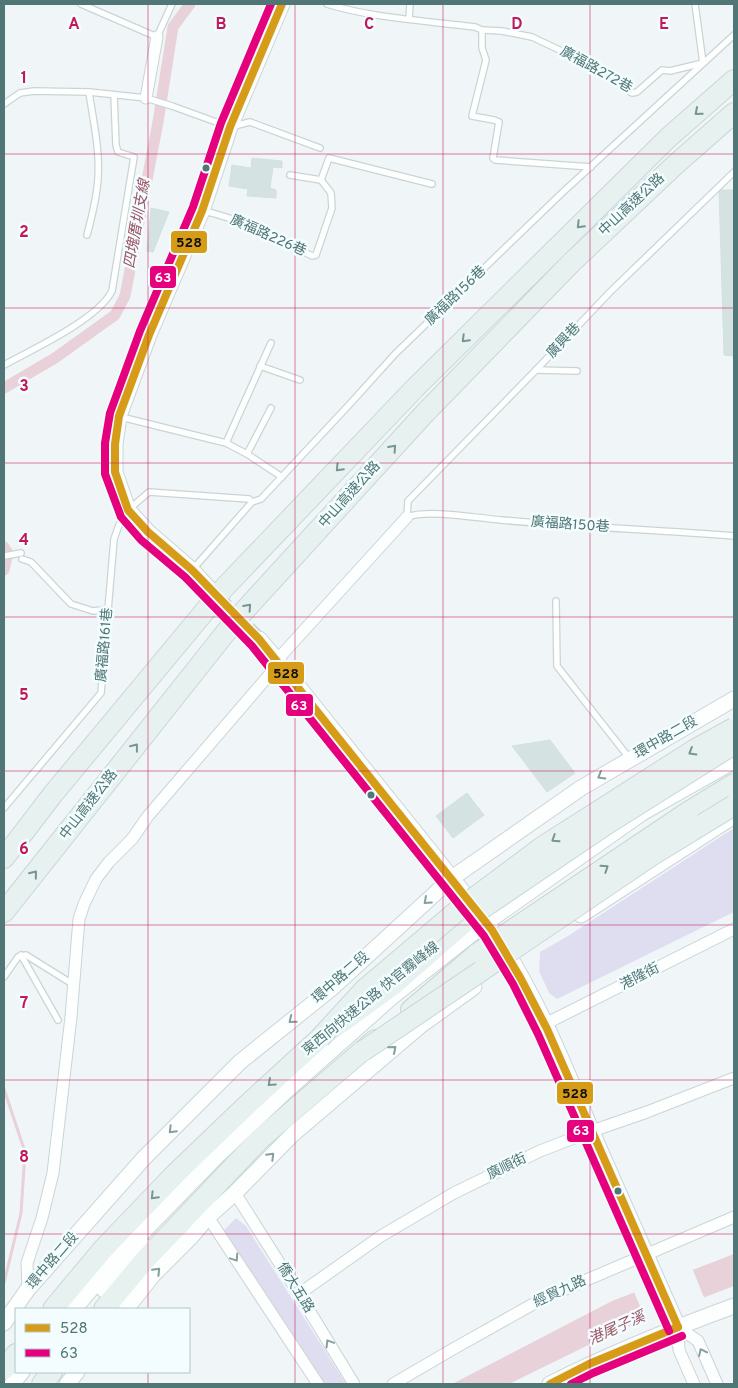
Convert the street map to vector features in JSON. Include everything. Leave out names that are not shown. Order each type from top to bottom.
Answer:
[{"type":"highway","name":"中山高速公路","points":[[4,858],[53,794],[224,588],[422,381],[669,137],[734,80]]},
{"type":"highway","name":"中山高速公路","points":[[4,912],[234,622],[425,412],[571,263],[676,164],[734,113]]},
{"type":"highway","points":[[320,1038],[364,990],[463,906],[542,847],[694,750],[734,728]]},
{"type":"highway","name":"東西向快速公路 快官霧峰線","points":[[54,1308],[104,1248],[173,1176],[320,1038],[393,985],[474,914],[607,824],[734,744]]},
{"type":"highway","points":[[105,1308],[144,1261],[260,1138],[478,953],[688,812],[734,784]]},
{"type":"highway","points":[[362,1051],[651,856],[734,805]]},
{"type":"highway","points":[[4,1369],[15,1355]]},
{"type":"highway","points":[[42,1384],[51,1373]]},
{"type":"street","points":[[216,596],[192,570],[148,532],[128,510],[115,472],[115,444],[119,416],[149,334],[202,210],[230,127],[282,4]]},
{"type":"street","points":[[149,99],[157,37]]},
{"type":"street","points":[[28,1289],[27,1263],[42,1218],[52,1173],[74,985],[79,919],[96,879],[109,862],[132,839],[148,816],[270,674],[278,660],[407,517]]},
{"type":"street","points":[[259,639],[278,660],[490,926],[512,960],[559,1052],[678,1326],[679,1350],[694,1384]]},
{"type":"street","name":"環中路二段","points":[[4,1322],[28,1289],[144,1158],[240,1062],[332,988],[452,878],[581,788],[734,699]]},
{"type":"street","points":[[75,1308],[116,1260],[210,1163],[285,1092],[393,996],[642,814],[734,761]]},
{"type":"street","points":[[87,1308],[185,1201],[274,1113],[426,978],[490,926],[637,826],[734,770]]},
{"type":"street","points":[[127,1308],[153,1275],[294,1134],[420,1026],[512,960],[734,816]]},
{"type":"street","name":"港隆街","points":[[545,1024],[734,929]]},
{"type":"street","name":"廣順街","points":[[300,1294],[381,1236],[454,1193],[540,1151],[734,1078]]},
{"type":"street","name":"僑大五路","points":[[235,1192],[300,1294],[354,1384]]},
{"type":"street","name":"經貿九路","points":[[394,1384],[542,1299],[649,1261],[734,1217]]},
{"type":"street","points":[[208,1218],[318,1384]]},
{"type":"street","points":[[550,1384],[589,1364],[678,1326],[734,1306]]},
{"type":"street","points":[[678,1326],[698,1341],[718,1384]]},
{"type":"street","points":[[12,1384],[21,1373]]},
{"type":"street","points":[[22,1384],[31,1373]]},
{"type":"street","points":[[67,1384],[76,1373]]},
{"type":"lane","points":[[81,4],[157,37],[172,4]]},
{"type":"lane","name":"廣福路272巷","points":[[327,4],[378,15],[474,27],[482,30],[502,31],[532,37],[587,63],[632,93],[637,92],[662,70],[670,71],[703,63]]},
{"type":"lane","points":[[409,18],[410,4]]},
{"type":"lane","points":[[695,4],[703,63]]},
{"type":"lane","points":[[482,30],[482,48],[486,60],[472,116],[499,122],[493,158],[495,160],[591,167]]},
{"type":"lane","name":"廣福路156巷","points":[[192,570],[252,502],[261,499],[395,354],[591,167],[734,35]]},
{"type":"lane","points":[[4,104],[20,93],[34,91],[114,94],[149,99],[230,127],[250,122],[320,148]]},
{"type":"lane","points":[[87,236],[96,199],[98,176],[95,132],[88,92]]},
{"type":"lane","points":[[4,365],[68,330],[91,313],[109,297],[112,291],[134,157],[118,152],[116,145],[114,94]]},
{"type":"lane","points":[[290,175],[321,180],[329,158],[432,184]]},
{"type":"lane","name":"廣興巷","points":[[407,517],[408,501],[610,292],[734,172]]},
{"type":"lane","name":"廣福路226巷","points":[[202,210],[252,226],[312,256],[316,255],[332,208],[330,193],[321,180]]},
{"type":"lane","points":[[226,443],[271,343]]},
{"type":"lane","points":[[260,366],[300,380]]},
{"type":"lane","points":[[536,370],[577,371]]},
{"type":"lane","points":[[247,454],[271,408]]},
{"type":"lane","points":[[119,416],[226,443],[282,477]]},
{"type":"lane","points":[[128,510],[149,492],[249,499],[252,502]]},
{"type":"lane","name":"廣福路161巷","points":[[4,808],[101,693],[114,539],[119,525],[128,510]]},
{"type":"lane","name":"廣福路150巷","points":[[407,517],[416,514],[450,515],[734,536]]},
{"type":"lane","points":[[4,556],[21,556],[31,562],[71,604],[93,611],[108,609]]},
{"type":"lane","points":[[556,601],[557,666],[630,759]]},
{"type":"lane","points":[[21,955],[58,1020]]},
{"type":"lane","points":[[4,977],[18,957],[26,955],[74,985]]},
{"type":"shaded area","points":[[734,828],[734,912],[557,999],[549,993],[539,971],[540,952],[568,936]]},
{"type":"shaded area","points":[[236,1218],[246,1226],[346,1384],[323,1384],[222,1232]]},
{"type":"water","name":"港尾子溪","points":[[734,1254],[734,1286],[619,1330],[509,1384],[452,1384],[612,1301]]},
{"type":"pier","points":[[692,1268],[705,1300],[647,1322],[633,1290]]},
{"type":"building","points":[[252,158],[282,161],[282,168],[273,167],[270,188],[276,190],[276,198],[247,196],[248,189],[229,186],[232,165],[251,168]]},
{"type":"building","points":[[719,190],[734,190],[734,356],[724,355]]},
{"type":"building","points":[[151,208],[169,212],[153,252],[147,251]]},
{"type":"building","points":[[550,740],[575,773],[547,792],[512,746]]},
{"type":"building","points":[[467,793],[484,815],[453,838],[436,816]]},
{"type":"waterway","name":"四塊厝圳支線","points":[[4,388],[55,358],[115,315],[125,296],[158,122],[173,27],[190,4]]},
{"type":"waterway","name":"四塊厝圳支線","points":[[4,547],[8,553],[4,570]]},
{"type":"waterway","points":[[4,1089],[25,1152],[21,1213],[4,1283]]},
{"type":"tunnel","points":[[216,596],[259,639]]},
{"type":"transit line","name":"63","points":[[271,4],[221,123],[193,207],[140,331],[110,413],[105,443],[105,474],[121,517],[141,540],[185,577],[252,646],[484,936],[513,984],[538,1034],[669,1331]]},
{"type":"transit line","name":"528","points":[[282,4],[230,127],[202,211],[149,335],[119,416],[115,444],[115,472],[128,510],[148,532],[192,570],[259,639],[492,930],[521,979],[547,1029],[678,1327]]},
{"type":"transit line","name":"528","points":[[550,1384],[589,1364],[678,1327]]},
{"type":"transit line","name":"63","points":[[571,1384],[682,1336]]}]
